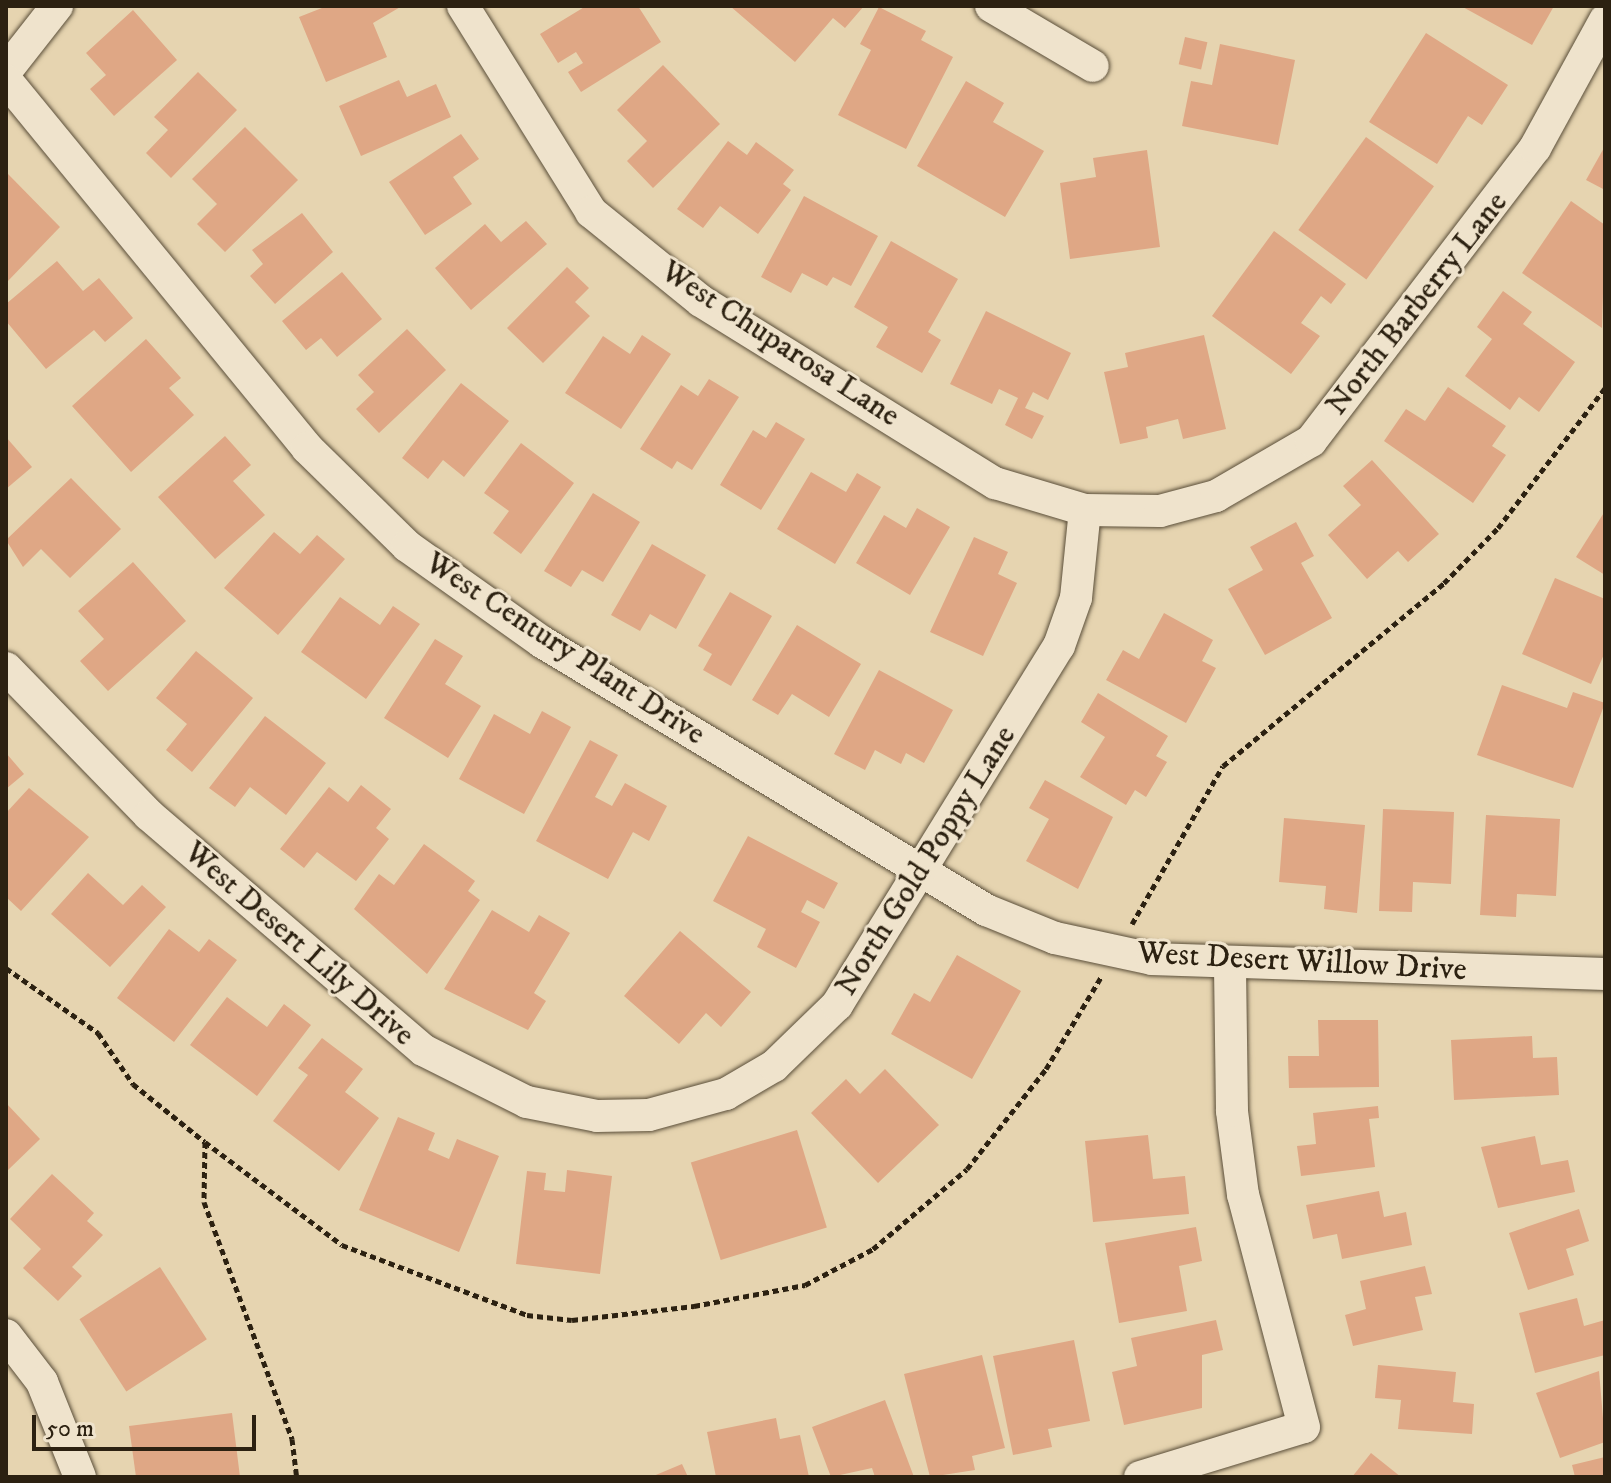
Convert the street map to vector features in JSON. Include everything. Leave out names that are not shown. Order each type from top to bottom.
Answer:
[{"type":"street","points":[[6,71],[57,6]]},
{"type":"street","name":"West Chuparosa Lane","points":[[463,6],[591,212],[677,281],[995,483],[1085,510],[1160,511]]},
{"type":"street","points":[[991,6],[1093,66]]},
{"type":"street","name":"North Barberry Lane","points":[[1160,511],[1216,496],[1311,441],[1535,148],[1605,20]]},
{"type":"street","name":"West Century Plant Drive","points":[[6,80],[307,448],[407,546],[542,642],[922,871]]},
{"type":"street","name":"North Gold Poppy Lane","points":[[649,1115],[726,1094],[784,1058],[837,1005],[1059,646],[1076,598],[1085,510]]},
{"type":"street","name":"West Desert Lily Drive","points":[[6,668],[149,815],[423,1050],[527,1102],[597,1116],[649,1115]]},
{"type":"street","name":"West Desert Willow Drive","points":[[922,871],[986,910],[1055,938],[1116,951],[1230,963],[1605,974]]},
{"type":"street","points":[[1140,1477],[1304,1427],[1243,1195],[1232,1111],[1230,963]]},
{"type":"street","points":[[6,1335],[42,1382],[80,1477]]},
{"type":"path","points":[[6,968],[98,1033],[133,1084],[342,1245],[527,1315],[572,1320],[805,1285],[873,1249],[967,1169],[1046,1069],[1223,766],[1444,583],[1498,528],[1605,388]]},
{"type":"path","points":[[205,1142],[204,1202],[292,1439],[297,1477]]},
{"type":"building","points":[[327,6],[402,6],[373,23],[387,57],[326,82],[299,17]]},
{"type":"building","points":[[586,6],[638,6],[661,42],[581,92],[568,72],[583,63],[576,52],[558,63],[540,34]]},
{"type":"building","points":[[730,6],[864,6],[845,28],[833,18],[795,62]]},
{"type":"building","points":[[1461,6],[1554,6],[1532,45]]},
{"type":"building","points":[[879,7],[926,31],[921,40],[953,57],[906,149],[838,115],[871,50],[860,44]]},
{"type":"building","points":[[133,10],[177,60],[114,116],[90,89],[106,75],[86,53]]},
{"type":"building","points":[[1426,33],[1508,85],[1482,125],[1468,116],[1437,164],[1369,122]]},
{"type":"building","points":[[1185,37],[1207,42],[1201,69],[1179,64]]},
{"type":"building","points":[[1220,44],[1295,60],[1278,145],[1182,126],[1191,81],[1212,85]]},
{"type":"building","points":[[663,65],[720,124],[653,188],[627,161],[647,141],[617,110]]},
{"type":"building","points":[[198,72],[237,110],[171,178],[146,153],[168,130],[154,117]]},
{"type":"building","points":[[399,80],[407,97],[436,84],[451,117],[361,156],[339,106]]},
{"type":"building","points":[[966,81],[1004,103],[993,122],[1044,151],[1005,217],[917,166]]},
{"type":"building","points":[[245,127],[298,180],[225,252],[197,224],[217,204],[192,179]]},
{"type":"building","points":[[461,134],[479,159],[453,177],[472,204],[425,235],[389,182]]},
{"type":"building","points":[[1366,137],[1434,186],[1366,279],[1298,230]]},
{"type":"building","points":[[728,141],[747,155],[756,142],[794,170],[783,184],[791,190],[758,234],[720,206],[703,228],[677,209]]},
{"type":"building","points":[[1605,146],[1605,190],[1586,180]]},
{"type":"building","points":[[1147,150],[1160,247],[1070,259],[1060,183],[1096,177],[1093,158]]},
{"type":"building","points":[[8,174],[60,227],[6,283],[6,176]]},
{"type":"building","points":[[804,196],[878,236],[851,286],[833,277],[827,286],[802,273],[791,293],[761,277]]},
{"type":"building","points":[[1571,201],[1605,225],[1602,328],[1522,273]]},
{"type":"building","points":[[302,213],[333,252],[275,304],[250,276],[263,264],[252,250]]},
{"type":"building","points":[[526,221],[547,244],[471,310],[435,268],[485,224],[501,242]]},
{"type":"building","points":[[1274,231],[1346,284],[1331,304],[1321,296],[1301,323],[1320,336],[1291,374],[1212,316]]},
{"type":"building","points":[[891,241],[958,279],[928,332],[941,340],[922,373],[876,347],[888,327],[854,307]]},
{"type":"building","points":[[57,261],[83,291],[99,278],[133,318],[105,342],[94,330],[46,369],[6,321],[6,304]]},
{"type":"building","points":[[567,267],[589,288],[575,302],[590,316],[543,363],[507,328]]},
{"type":"building","points":[[342,272],[382,319],[337,357],[321,338],[306,350],[282,321]]},
{"type":"building","points":[[1503,291],[1532,312],[1523,324],[1575,362],[1539,412],[1519,397],[1510,410],[1465,376],[1492,339],[1477,327]]},
{"type":"building","points":[[986,311],[1071,353],[1048,400],[1033,392],[1025,408],[1044,416],[1032,439],[1005,425],[1018,398],[999,389],[992,404],[950,384]]},
{"type":"building","points":[[407,329],[446,370],[379,433],[356,409],[374,392],[358,375]]},
{"type":"building","points":[[642,335],[671,354],[621,429],[565,393],[603,336],[630,354]]},
{"type":"building","points":[[1204,335],[1226,429],[1183,439],[1178,419],[1146,427],[1148,438],[1120,444],[1104,372],[1128,367],[1125,353]]},
{"type":"building","points":[[146,339],[181,378],[169,388],[194,415],[131,472],[72,406]]},
{"type":"building","points":[[709,379],[739,397],[692,470],[677,461],[672,469],[640,449],[681,385],[698,396]]},
{"type":"building","points":[[461,383],[509,421],[464,477],[443,460],[428,479],[402,458]]},
{"type":"building","points":[[1448,387],[1506,426],[1492,446],[1506,455],[1473,503],[1384,441],[1406,409],[1425,421]]},
{"type":"building","points":[[776,422],[805,439],[761,510],[720,485],[753,430],[766,438]]},
{"type":"building","points":[[225,436],[251,465],[233,481],[265,515],[215,559],[158,497]]},
{"type":"building","points":[[6,437],[32,467],[6,489]]},
{"type":"building","points":[[521,443],[574,483],[521,554],[493,533],[509,511],[484,493]]},
{"type":"building","points":[[1372,460],[1439,534],[1408,562],[1398,551],[1367,579],[1328,535],[1361,505],[1343,486]]},
{"type":"building","points":[[811,472],[846,492],[857,473],[881,487],[835,564],[777,529]]},
{"type":"building","points":[[71,478],[121,529],[70,578],[41,549],[23,567],[6,540]]},
{"type":"building","points":[[593,493],[640,522],[603,582],[582,570],[571,587],[544,571]]},
{"type":"building","points":[[917,508],[950,527],[910,595],[856,563],[884,515],[906,528]]},
{"type":"building","points":[[1605,511],[1605,575],[1576,557]]},
{"type":"building","points":[[1296,522],[1314,556],[1301,563],[1332,618],[1265,655],[1228,589],[1263,570],[1250,547]]},
{"type":"building","points":[[274,532],[300,554],[317,535],[345,559],[278,635],[224,588]]},
{"type":"building","points":[[974,537],[1008,552],[998,574],[1017,583],[983,656],[930,632]]},
{"type":"building","points":[[652,544],[706,575],[676,629],[650,614],[640,631],[611,615]]},
{"type":"building","points":[[133,562],[186,621],[108,691],[80,661],[104,639],[78,611]]},
{"type":"building","points":[[1555,578],[1605,599],[1605,652],[1591,684],[1522,654]]},
{"type":"building","points":[[730,592],[772,616],[731,686],[703,670],[712,654],[698,646]]},
{"type":"building","points":[[340,597],[380,625],[393,606],[420,624],[366,699],[301,652]]},
{"type":"building","points":[[1164,613],[1213,640],[1202,661],[1216,668],[1186,723],[1106,680],[1123,650],[1139,659]]},
{"type":"building","points":[[797,625],[861,664],[829,717],[792,694],[778,715],[752,700]]},
{"type":"building","points":[[435,639],[463,656],[445,684],[481,706],[448,758],[384,718]]},
{"type":"building","points":[[196,651],[253,698],[192,772],[166,750],[187,724],[156,698]]},
{"type":"building","points":[[879,670],[953,710],[924,763],[906,753],[901,764],[875,750],[865,770],[834,754]]},
{"type":"building","points":[[1502,685],[1567,708],[1573,692],[1605,703],[1573,788],[1477,755]]},
{"type":"building","points":[[1098,693],[1168,736],[1156,756],[1167,762],[1146,797],[1135,790],[1126,805],[1080,777],[1105,737],[1081,722]]},
{"type":"building","points":[[542,711],[571,727],[524,814],[459,779],[494,714],[530,734]]},
{"type":"building","points":[[265,716],[326,763],[286,815],[250,787],[235,807],[209,788]]},
{"type":"building","points":[[590,740],[618,755],[595,797],[612,806],[625,783],[667,806],[649,841],[633,832],[608,879],[536,841]]},
{"type":"building","points":[[6,753],[24,774],[6,789]]},
{"type":"building","points":[[1045,780],[1113,817],[1078,889],[1026,861],[1049,819],[1029,808]]},
{"type":"building","points":[[361,785],[391,809],[376,828],[389,839],[356,881],[317,852],[304,868],[280,849],[329,787],[348,802]]},
{"type":"building","points":[[29,788],[89,837],[21,911],[6,897],[6,813]]},
{"type":"building","points":[[1383,809],[1454,812],[1451,884],[1413,882],[1412,912],[1379,911]]},
{"type":"building","points":[[1486,815],[1560,819],[1556,896],[1517,894],[1516,917],[1480,915]]},
{"type":"building","points":[[1284,818],[1365,825],[1357,913],[1324,909],[1326,886],[1279,882]]},
{"type":"building","points":[[748,836],[838,883],[824,909],[807,900],[801,912],[820,922],[796,968],[757,947],[766,929],[713,901]]},
{"type":"building","points":[[424,844],[475,881],[468,891],[480,900],[427,974],[354,909],[379,874],[394,885]]},
{"type":"building","points":[[88,873],[123,905],[142,885],[166,907],[110,967],[51,914]]},
{"type":"building","points":[[492,910],[529,932],[539,915],[570,933],[534,993],[546,1001],[528,1030],[444,989]]},
{"type":"building","points":[[169,929],[199,952],[209,939],[237,960],[174,1042],[117,998]]},
{"type":"building","points":[[680,931],[751,992],[721,1027],[706,1013],[679,1044],[624,996]]},
{"type":"building","points":[[957,955],[1021,991],[972,1079],[891,1034],[914,993],[930,1002]]},
{"type":"building","points":[[227,997],[267,1027],[284,1004],[311,1025],[257,1096],[190,1045]]},
{"type":"building","points":[[1318,1020],[1378,1020],[1379,1087],[1289,1088],[1288,1056],[1319,1056]]},
{"type":"building","points":[[1532,1036],[1533,1058],[1557,1057],[1559,1095],[1454,1100],[1451,1040]]},
{"type":"building","points":[[322,1038],[363,1069],[345,1092],[379,1118],[339,1171],[273,1121],[308,1075],[298,1068]]},
{"type":"building","points":[[885,1069],[939,1125],[878,1183],[811,1113],[846,1079],[860,1094]]},
{"type":"building","points":[[6,1103],[40,1139],[6,1172]]},
{"type":"building","points":[[1378,1106],[1379,1118],[1369,1119],[1375,1167],[1301,1176],[1297,1146],[1316,1144],[1313,1113]]},
{"type":"building","points":[[398,1117],[435,1133],[428,1150],[449,1159],[457,1139],[499,1156],[459,1252],[359,1210]]},
{"type":"building","points":[[797,1130],[827,1228],[721,1260],[691,1162]]},
{"type":"building","points":[[1148,1135],[1153,1179],[1185,1176],[1189,1214],[1093,1222],[1085,1141]]},
{"type":"building","points":[[1535,1136],[1541,1165],[1568,1160],[1575,1192],[1498,1208],[1481,1147]]},
{"type":"building","points":[[567,1170],[612,1176],[600,1274],[516,1264],[527,1171],[546,1173],[544,1190],[565,1192]]},
{"type":"building","points":[[52,1174],[94,1213],[87,1221],[103,1235],[72,1267],[82,1276],[58,1301],[23,1268],[41,1249],[10,1219]]},
{"type":"building","points":[[1379,1191],[1384,1217],[1406,1212],[1412,1245],[1342,1259],[1337,1234],[1313,1239],[1306,1205]]},
{"type":"building","points":[[1579,1209],[1589,1241],[1566,1249],[1574,1275],[1528,1290],[1509,1233]]},
{"type":"building","points":[[1196,1227],[1202,1261],[1179,1266],[1187,1311],[1119,1323],[1105,1243]]},
{"type":"building","points":[[1425,1266],[1432,1294],[1415,1297],[1423,1330],[1353,1346],[1345,1315],[1366,1309],[1360,1281]]},
{"type":"building","points":[[160,1267],[207,1339],[126,1391],[79,1319]]},
{"type":"building","points":[[1577,1298],[1584,1326],[1605,1320],[1605,1355],[1535,1373],[1519,1313]]},
{"type":"building","points":[[1216,1320],[1223,1350],[1202,1355],[1202,1408],[1124,1425],[1112,1372],[1137,1366],[1131,1338]]},
{"type":"building","points":[[1074,1340],[1090,1421],[1048,1429],[1052,1447],[1013,1455],[993,1356]]},
{"type":"building","points":[[982,1355],[1005,1448],[972,1456],[975,1470],[930,1477],[904,1374]]},
{"type":"building","points":[[1378,1365],[1456,1372],[1453,1402],[1474,1404],[1472,1434],[1398,1429],[1401,1400],[1375,1398]]},
{"type":"building","points":[[1599,1371],[1605,1442],[1560,1458],[1536,1393]]},
{"type":"building","points":[[885,1400],[914,1477],[875,1477],[872,1468],[831,1477],[812,1427]]},
{"type":"building","points":[[232,1413],[240,1477],[136,1477],[129,1426]]},
{"type":"building","points":[[776,1418],[780,1439],[800,1435],[809,1477],[716,1477],[707,1432]]},
{"type":"building","points":[[1371,1453],[1401,1477],[1352,1477]]},
{"type":"building","points":[[1605,1457],[1605,1477],[1575,1477],[1572,1465]]},
{"type":"building","points":[[682,1464],[688,1477],[651,1477]]}]
